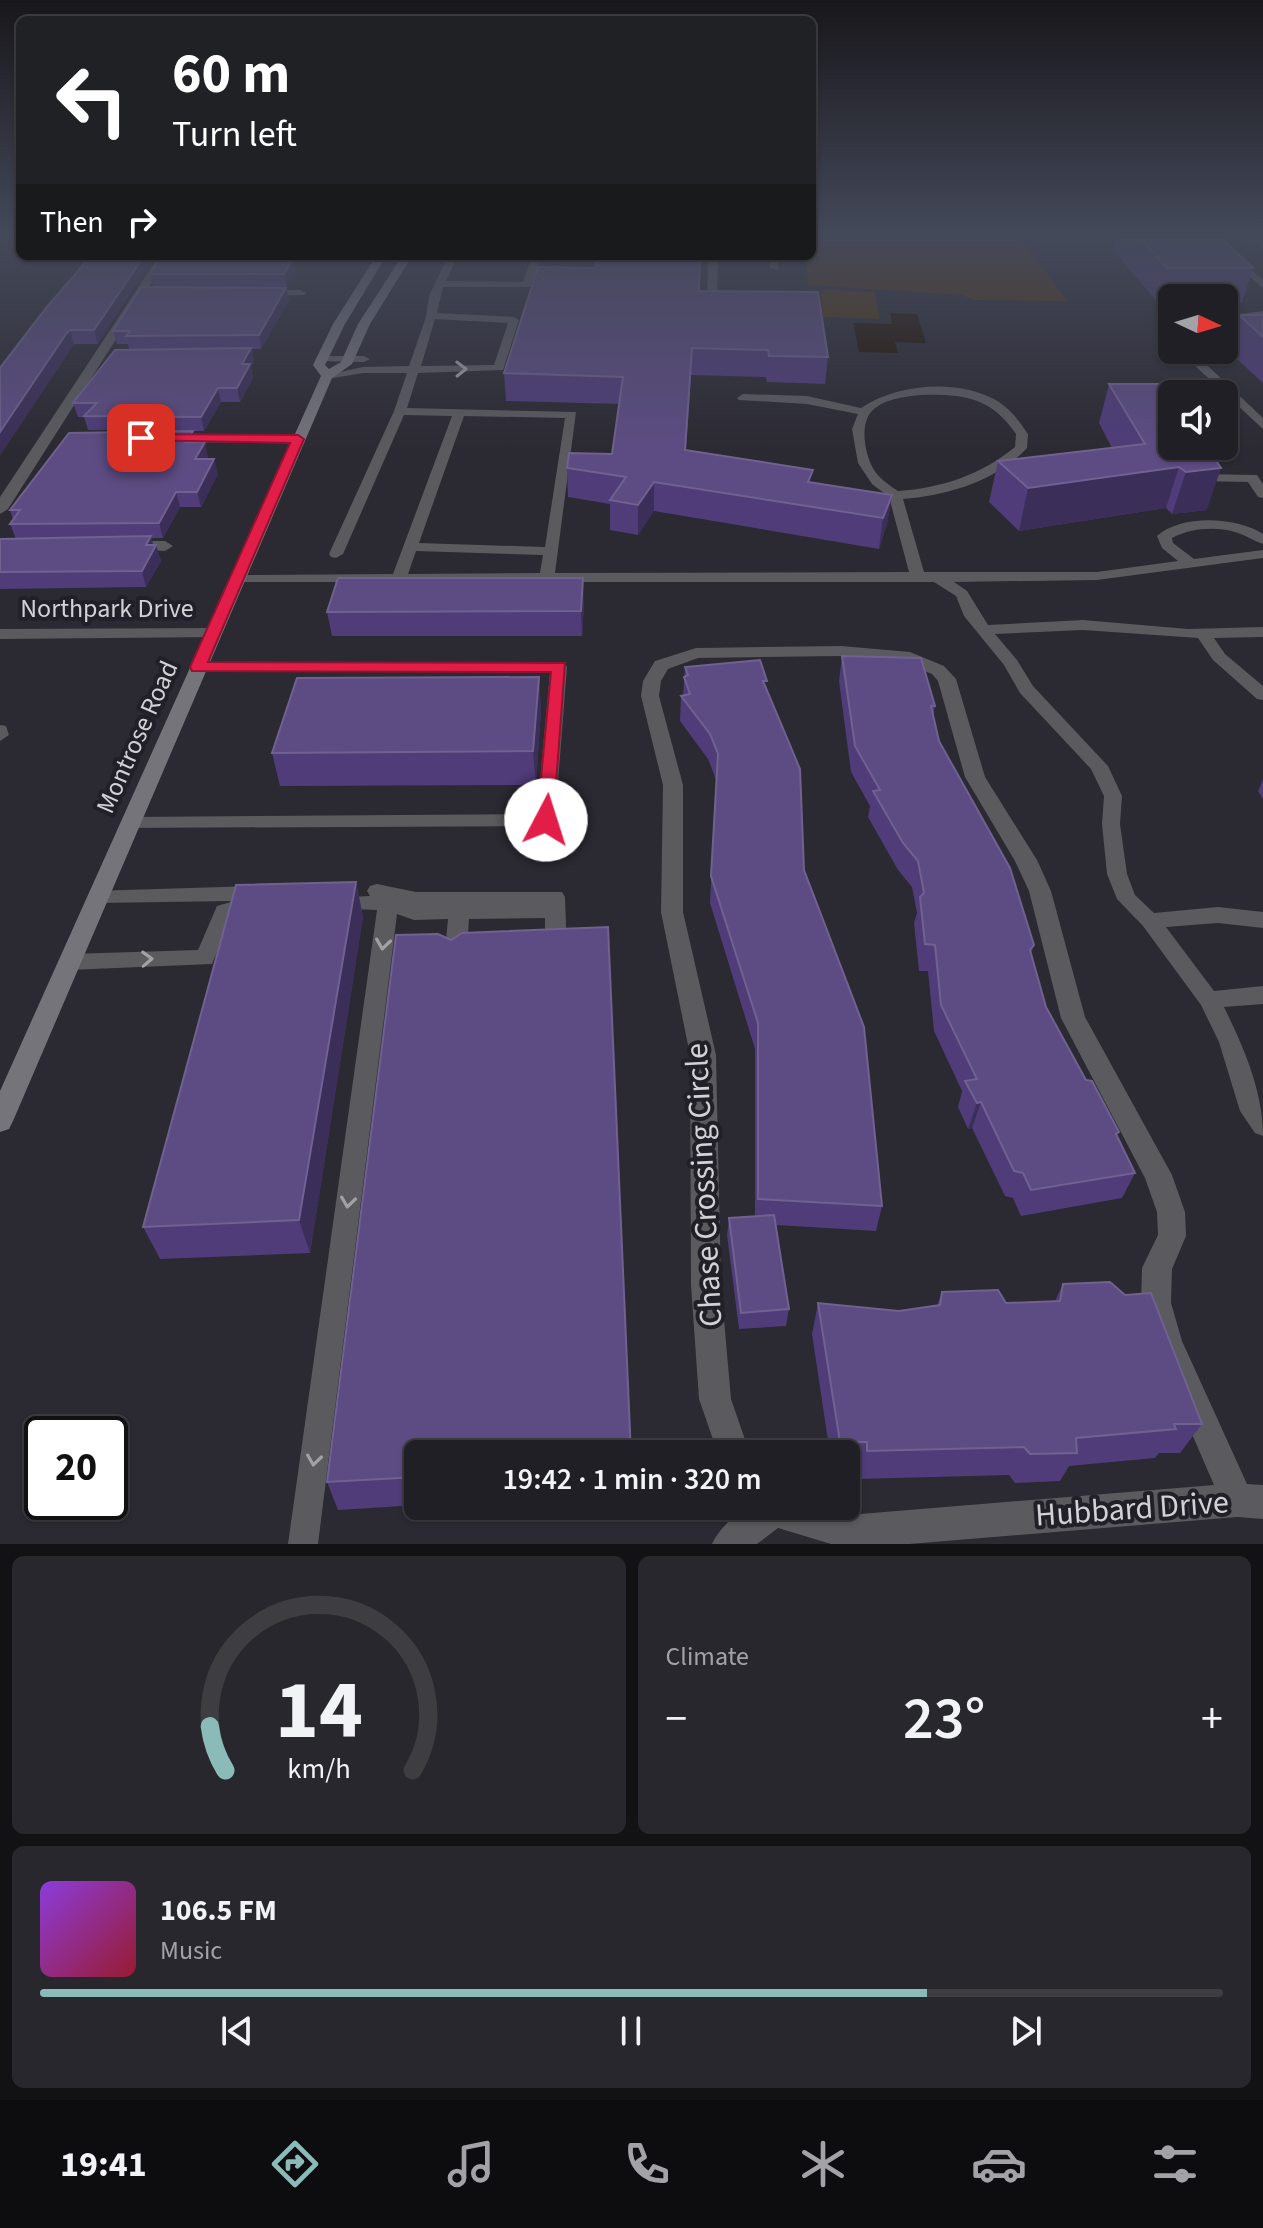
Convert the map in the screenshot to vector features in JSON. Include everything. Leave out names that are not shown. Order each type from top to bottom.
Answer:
[{"type":"street","points":[[0,509],[45,437],[136,308]]},
{"type":"street","points":[[327,376],[319,365],[351,308]]},
{"type":"street","name":"Montrose Road","points":[[0,1121],[298,439],[327,376],[348,359],[374,308]]},
{"type":"street","points":[[1238,317],[1263,314]]},
{"type":"street","points":[[100,356],[115,356]]},
{"type":"street","points":[[1199,364],[1263,425]]},
{"type":"street","points":[[45,437],[61,437]]},
{"type":"street","points":[[157,438],[298,439]]},
{"type":"street","points":[[120,546],[165,546]]},
{"type":"street","name":"Northpark Drive","points":[[0,634],[213,633]]},
{"type":"street","name":"Chase Crossing Circle","points":[[729,1440],[715,1399],[706,1285],[703,1055],[672,912],[673,785],[650,696],[652,681],[661,665],[696,653],[802,651],[887,654],[920,661],[947,679],[975,777],[1026,860],[1040,891],[1073,1018],[1158,1175],[1171,1212],[1172,1236],[1157,1268],[1156,1303],[1168,1344],[1250,1501]]},
{"type":"street","name":"Hubbard Drive","points":[[810,1520],[848,1532],[1250,1501]]},
{"type":"street","name":"Hubbard Drive","points":[[729,1544],[758,1520]]},
{"type":"lane","points":[[336,554],[400,411],[434,308]]},
{"type":"lane","points":[[322,359],[499,368],[514,320],[432,316]]},
{"type":"lane","points":[[327,376],[413,364]]},
{"type":"lane","points":[[895,495],[945,489],[1000,465],[1021,448],[1022,434],[992,402],[953,390],[891,396],[865,412],[859,422],[861,459],[879,484],[895,495],[918,576]]},
{"type":"lane","points":[[743,398],[807,400],[865,412]]},
{"type":"lane","points":[[400,411],[572,415],[547,578]]},
{"type":"lane","points":[[399,578],[459,413]]},
{"type":"lane","points":[[1202,478],[1252,478],[1263,494]]},
{"type":"lane","points":[[1191,564],[1167,545],[1164,536],[1224,525],[1238,526],[1263,540]]},
{"type":"lane","points":[[410,547],[549,551]]},
{"type":"lane","points":[[237,579],[1097,576],[1263,554]]},
{"type":"lane","points":[[938,578],[962,594],[1026,689],[1099,766],[1113,796],[1111,824],[1117,874],[1127,899],[1150,921],[1209,1000],[1230,1042],[1252,1111],[1263,1126]]},
{"type":"lane","points":[[984,630],[1083,625],[1203,634],[1263,632]]},
{"type":"lane","points":[[1203,634],[1219,657],[1263,695]]},
{"type":"lane","points":[[130,823],[546,820],[559,667],[198,667]]},
{"type":"lane","points":[[555,910],[414,912],[388,903],[317,898],[382,891],[416,899],[555,897],[556,955]]},
{"type":"lane","points":[[69,962],[205,958],[224,911],[240,904],[271,898],[98,896]]},
{"type":"lane","points":[[303,1544],[388,903]]},
{"type":"lane","points":[[455,963],[459,912]]},
{"type":"lane","points":[[1150,921],[1218,915],[1263,920]]},
{"type":"lane","points":[[1209,1000],[1263,995]]},
{"type":"shaded area","points":[[822,308],[878,308],[880,319],[823,317]]},
{"type":"shaded area","points":[[890,313],[917,314],[926,343],[895,342],[898,353],[859,352],[853,323],[892,324]]},
{"type":"building","points":[[46,308],[109,308],[94,330],[70,330],[66,334],[0,432],[0,368]]},
{"type":"building","points":[[128,308],[274,308],[259,335],[126,336],[130,331],[113,331]]},
{"type":"building","points":[[525,308],[820,308],[828,357],[769,356],[768,350],[692,348],[685,450],[813,470],[808,482],[892,495],[883,518],[654,482],[638,505],[610,500],[626,477],[567,468],[569,453],[612,454],[623,377],[504,373]]},
{"type":"building","points":[[1239,315],[1263,315],[1263,337]]},
{"type":"building","points":[[251,348],[242,364],[250,364],[237,388],[218,388],[201,417],[84,416],[97,403],[73,403],[115,350]]},
{"type":"building","points":[[1109,384],[1158,384],[1158,460],[1216,460],[1221,468],[1186,472],[1179,467],[1028,488],[998,461],[1145,444]]},
{"type":"building","points":[[193,431],[186,442],[205,442],[195,459],[214,459],[197,492],[176,492],[159,523],[10,524],[20,510],[10,510],[69,433]]},
{"type":"building","points":[[151,536],[146,545],[156,545],[142,571],[0,572],[0,539]]},
{"type":"building","points":[[338,578],[583,578],[581,611],[327,612]]},
{"type":"building","points":[[842,656],[921,658],[935,706],[931,706],[939,741],[1010,868],[1034,945],[1030,950],[1046,1007],[1086,1080],[1092,1081],[1119,1132],[1116,1134],[1135,1173],[1031,1190],[1023,1173],[1014,1171],[981,1102],[977,1103],[965,1081],[977,1079],[941,1005],[935,945],[925,944],[920,897],[924,893],[918,861],[903,843],[873,791],[880,790],[855,746]]},
{"type":"building","points":[[760,660],[767,681],[763,681],[800,769],[804,870],[864,1027],[882,1206],[758,1199],[758,1023],[711,876],[718,754],[710,734],[681,696],[690,694],[684,677],[688,675],[685,667]]},
{"type":"building","points":[[539,677],[533,751],[272,753],[297,678]]},
{"type":"building","points":[[356,882],[299,1220],[143,1227],[236,885]]},
{"type":"building","points":[[608,927],[630,1440],[404,1440],[404,1478],[327,1482],[396,935],[438,934],[451,940],[462,933]]},
{"type":"building","points":[[774,1215],[789,1309],[741,1313],[729,1218]]},
{"type":"building","points":[[1110,1282],[1125,1295],[1151,1293],[1202,1424],[1174,1424],[1176,1429],[1076,1438],[1077,1453],[1030,1454],[1024,1447],[867,1451],[867,1442],[840,1440],[818,1303],[899,1311],[940,1305],[942,1292],[998,1290],[1006,1303],[1060,1301],[1063,1284]]},
{"type":"route","points":[[141,438],[298,439],[198,667],[559,667],[546,820]]}]
